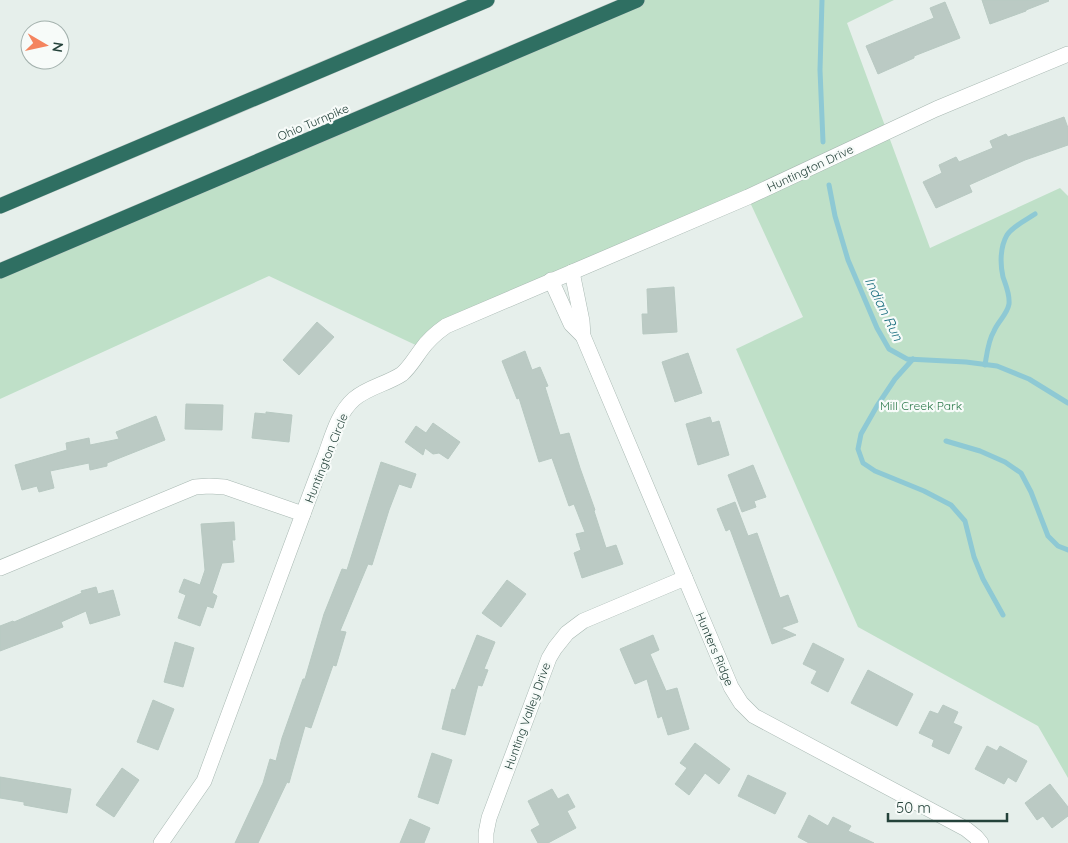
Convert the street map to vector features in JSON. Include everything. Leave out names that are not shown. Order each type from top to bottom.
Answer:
[{"type":"highway","points":[[0,206],[488,0]]},
{"type":"highway","name":"Ohio Turnpike","points":[[0,271],[637,0]]},
{"type":"street","name":"Huntington Drive","points":[[551,280],[748,198],[936,109],[1068,54]]},
{"type":"street","name":"Hunters Ridge","points":[[572,272],[582,321],[583,336],[731,687],[741,704],[754,716],[966,829],[981,843]]},
{"type":"street","name":"Hunters Ridge","points":[[551,280],[571,324],[583,336]]},
{"type":"street","name":"Huntington Circle","points":[[161,843],[204,781],[303,514],[338,422],[346,407],[365,391],[389,381],[402,373],[409,367],[433,335],[446,326],[551,280]]},
{"type":"street","name":"Huntington Circle","points":[[0,568],[196,487],[225,487],[303,514]]},
{"type":"street","name":"Hunting Valley Drive","points":[[486,843],[489,818],[549,658],[555,648],[568,633],[583,621],[685,578]]},
{"type":"green space","name":"Mill Creek Park","points":[[637,0],[894,0],[847,23],[930,248],[1060,188],[1068,196],[1068,778],[1038,726],[858,627],[736,349],[803,317],[748,198],[446,326],[422,348],[269,276],[0,399],[0,271]]},
{"type":"building","points":[[982,0],[1048,0],[1049,1],[990,24]]},
{"type":"building","points":[[945,2],[960,38],[914,56],[914,58],[878,74],[866,46],[934,18],[930,8]]},
{"type":"building","points":[[1064,117],[1068,128],[1068,145],[1025,160],[969,185],[972,192],[936,208],[923,182],[942,173],[939,165],[956,157],[959,162],[993,148],[990,141],[1006,134],[1008,137]]},
{"type":"building","points":[[674,287],[677,332],[643,334],[642,314],[648,314],[647,289]]},
{"type":"building","points":[[317,322],[334,337],[299,375],[283,360]]},
{"type":"building","points":[[525,351],[532,370],[540,367],[548,386],[545,387],[560,435],[569,433],[606,548],[616,545],[623,564],[582,578],[574,553],[581,550],[576,534],[585,532],[574,504],[569,506],[552,458],[539,462],[519,398],[517,399],[502,361]]},
{"type":"building","points":[[688,353],[702,393],[675,402],[662,362]]},
{"type":"building","points":[[186,404],[223,405],[222,430],[185,429]]},
{"type":"building","points":[[266,412],[292,415],[289,442],[252,438],[255,413],[266,414]]},
{"type":"building","points":[[156,416],[165,440],[107,463],[107,466],[90,470],[89,463],[50,471],[54,488],[39,492],[37,486],[22,490],[15,465],[67,450],[66,443],[89,438],[90,445],[119,439],[116,432]]},
{"type":"building","points":[[710,417],[712,423],[719,421],[729,455],[698,465],[686,424]]},
{"type":"building","points":[[433,423],[460,442],[448,459],[439,453],[433,454],[425,448],[423,455],[405,442],[416,426],[426,433]]},
{"type":"building","points":[[381,462],[416,474],[411,488],[399,484],[372,565],[368,564],[340,631],[346,632],[336,666],[333,665],[311,728],[305,726],[289,783],[287,782],[258,843],[235,843],[263,783],[270,759],[276,761],[282,738],[303,679],[305,679],[324,614],[342,569],[347,570]]},
{"type":"building","points":[[753,465],[766,497],[754,501],[756,507],[742,512],[728,475]]},
{"type":"building","points":[[735,502],[748,536],[757,533],[780,598],[788,595],[798,622],[781,628],[796,635],[772,644],[730,529],[726,531],[717,509]]},
{"type":"building","points":[[234,522],[235,540],[232,540],[234,562],[222,563],[212,593],[217,596],[213,608],[207,606],[200,626],[178,618],[186,595],[179,592],[184,579],[200,585],[205,570],[201,524]]},
{"type":"building","points":[[507,580],[526,594],[501,627],[482,613]]},
{"type":"building","points":[[96,587],[98,594],[113,590],[120,615],[90,624],[86,611],[61,622],[63,627],[0,651],[0,626],[14,622],[82,593],[81,591]]},
{"type":"building","points":[[477,635],[495,642],[484,669],[488,670],[482,686],[478,685],[465,735],[442,729],[452,689],[455,690]]},
{"type":"building","points":[[653,635],[659,650],[650,654],[666,691],[677,688],[689,729],[668,735],[662,716],[658,718],[647,679],[635,684],[620,649]]},
{"type":"building","points":[[175,642],[194,648],[183,687],[164,682]]},
{"type":"building","points":[[813,643],[844,659],[828,692],[811,683],[817,671],[803,664]]},
{"type":"building","points":[[868,670],[913,694],[897,726],[851,703]]},
{"type":"building","points":[[153,700],[174,709],[158,750],[137,742]]},
{"type":"building","points":[[943,705],[958,712],[953,723],[962,727],[949,754],[932,746],[934,740],[919,733],[930,711],[938,714]]},
{"type":"building","points":[[695,743],[730,769],[719,784],[705,773],[689,795],[675,784],[687,768],[680,763]]},
{"type":"building","points":[[987,746],[997,751],[1000,746],[1027,761],[1016,782],[1008,777],[1004,784],[975,769]]},
{"type":"building","points":[[432,753],[452,760],[438,804],[418,797]]},
{"type":"building","points":[[122,768],[139,780],[114,817],[96,805]]},
{"type":"building","points":[[748,775],[786,793],[775,814],[738,796]]},
{"type":"building","points":[[0,777],[71,789],[67,813],[24,805],[24,802],[0,798]]},
{"type":"building","points":[[1050,784],[1068,807],[1068,816],[1052,828],[1043,816],[1037,820],[1025,803]]},
{"type":"building","points":[[552,789],[558,799],[568,794],[575,807],[567,811],[576,828],[548,843],[538,843],[531,830],[540,825],[528,801]]},
{"type":"building","points":[[809,815],[828,826],[833,817],[851,826],[848,831],[874,843],[809,843],[798,837]]},
{"type":"building","points":[[410,819],[430,828],[424,843],[400,843]]},
{"type":"waterway","name":"Indian Run","points":[[822,0],[820,70],[823,142]]},
{"type":"waterway","name":"Indian Run","points":[[829,185],[835,216],[848,260],[877,328],[889,349],[907,359],[966,362],[997,366],[1029,379],[1068,403]]},
{"type":"waterway","points":[[985,365],[990,339],[1009,304],[1001,267],[1003,245],[1007,235],[1013,229],[1035,214]]},
{"type":"waterway","points":[[913,359],[895,379],[877,406],[861,434],[858,449],[863,463],[875,471],[924,491],[951,505],[965,521],[974,557],[983,579],[1003,615]]},
{"type":"waterway","points":[[946,441],[980,451],[1005,462],[1021,473],[1031,492],[1048,536],[1058,546],[1068,550]]}]
